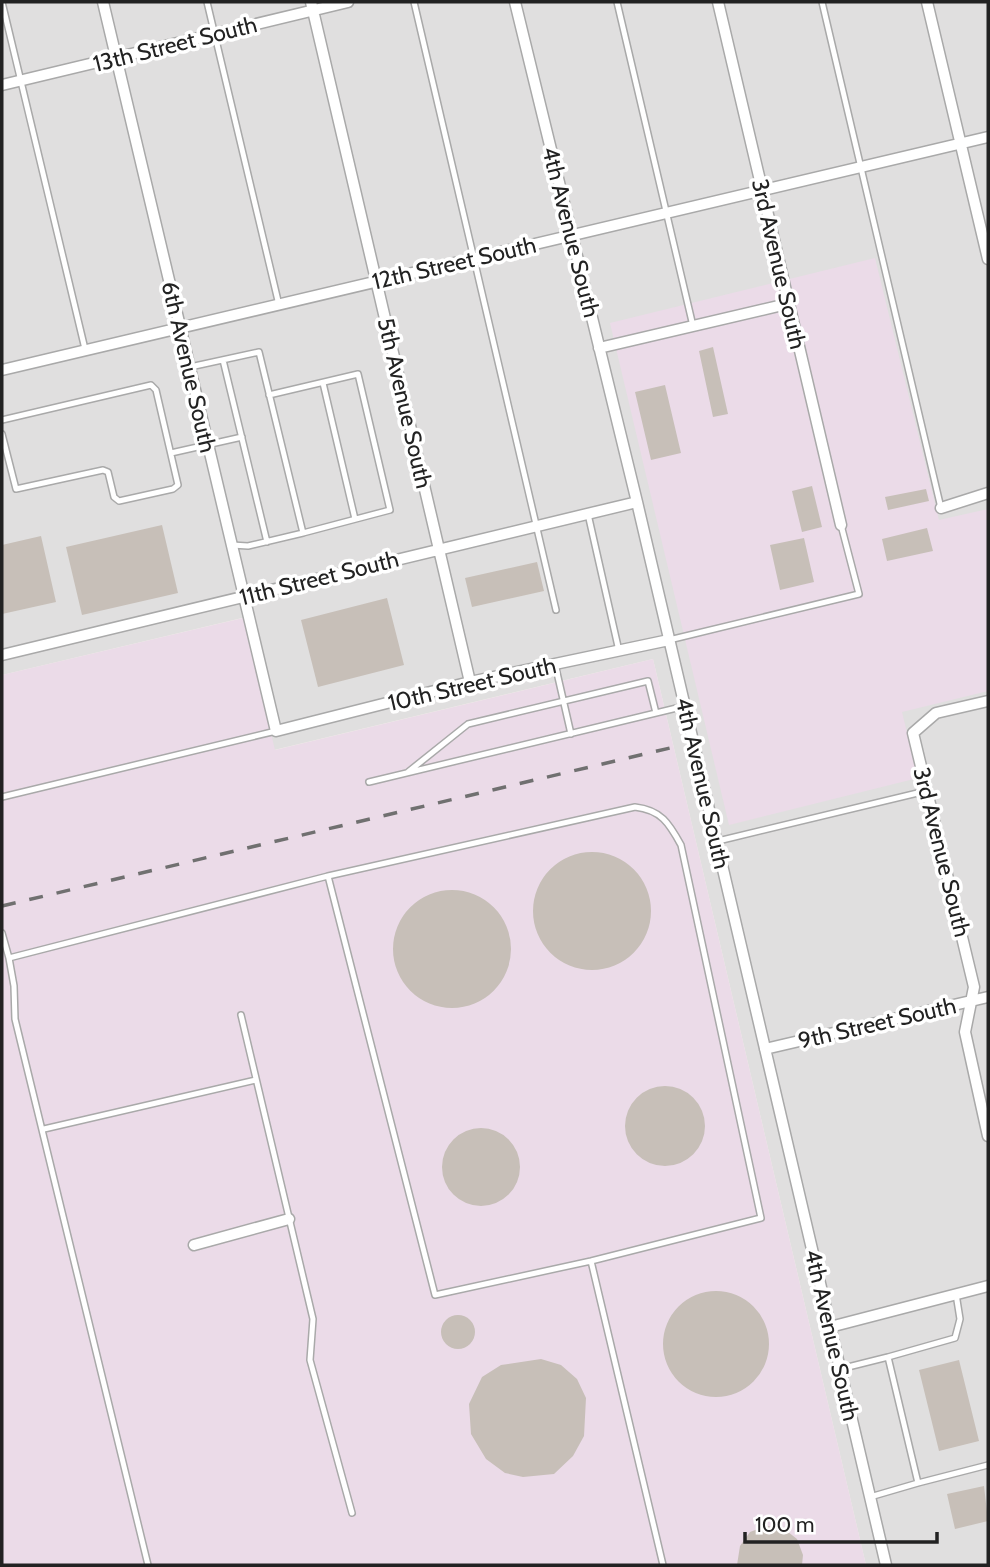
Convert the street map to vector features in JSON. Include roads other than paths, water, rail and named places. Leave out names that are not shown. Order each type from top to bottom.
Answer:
[{"type":"street","name":"6th Avenue South","points":[[103,2],[276,731]]},
{"type":"street","name":"13th Street South","points":[[2,86],[214,34],[312,6],[348,2]]},
{"type":"street","name":"4th Avenue South","points":[[515,2],[637,502],[886,1565]]},
{"type":"street","name":"3rd Avenue South","points":[[718,2],[841,525]]},
{"type":"street","points":[[927,2],[988,259]]},
{"type":"street","name":"5th Avenue South","points":[[312,6],[470,682]]},
{"type":"street","name":"12th Street South","points":[[2,370],[988,137]]},
{"type":"street","points":[[599,348],[787,304]]},
{"type":"street","points":[[941,508],[988,493]]},
{"type":"street","name":"11th Street South","points":[[2,655],[637,502]]},
{"type":"street","name":"10th Street South","points":[[276,731],[470,682],[669,640]]},
{"type":"street","name":"3rd Avenue South","points":[[988,701],[936,713],[913,733],[929,790],[974,986],[965,1032],[988,1136]]},
{"type":"street","name":"9th Street South","points":[[765,1049],[988,997]]},
{"type":"street","points":[[194,1245],[289,1219]]},
{"type":"street","points":[[830,1327],[988,1286]]},
{"type":"lane","points":[[2,2],[85,350]]},
{"type":"lane","points":[[207,2],[279,305]]},
{"type":"lane","points":[[414,2],[556,610]]},
{"type":"lane","points":[[617,2],[693,326]]},
{"type":"lane","points":[[822,2],[941,508]]},
{"type":"lane","points":[[190,368],[259,352],[303,533]]},
{"type":"lane","points":[[223,360],[267,542]]},
{"type":"lane","points":[[232,545],[248,546],[267,542],[390,510],[358,374],[269,395]]},
{"type":"lane","points":[[323,383],[355,519]]},
{"type":"lane","points":[[2,420],[151,385],[156,390],[178,483],[176,487],[119,501],[114,497],[108,472],[103,470],[16,489],[2,434]]},
{"type":"lane","points":[[171,453],[242,437]]},
{"type":"lane","points":[[587,514],[618,651]]},
{"type":"lane","points":[[669,640],[859,594],[841,525]]},
{"type":"lane","points":[[555,664],[571,734]]},
{"type":"lane","points":[[405,774],[468,724],[649,681],[656,713]]},
{"type":"lane","points":[[369,782],[685,706]]},
{"type":"lane","points":[[2,797],[276,731]]},
{"type":"lane","points":[[716,842],[929,790]]},
{"type":"lane","points":[[9,958],[328,876],[635,807],[667,818],[681,845],[761,1218],[592,1261],[435,1295],[328,876]]},
{"type":"lane","points":[[2,933],[14,986],[15,1019],[44,1129],[148,1565]]},
{"type":"lane","points":[[241,1015],[313,1320],[310,1360],[352,1513]]},
{"type":"lane","points":[[44,1129],[256,1080]]},
{"type":"lane","points":[[592,1261],[663,1565]]},
{"type":"lane","points":[[840,1369],[955,1338],[960,1320],[956,1294]]},
{"type":"lane","points":[[888,1357],[918,1483]]},
{"type":"lane","points":[[870,1497],[988,1465]]},
{"type":"railway","points":[[2,906],[670,748]]}]
